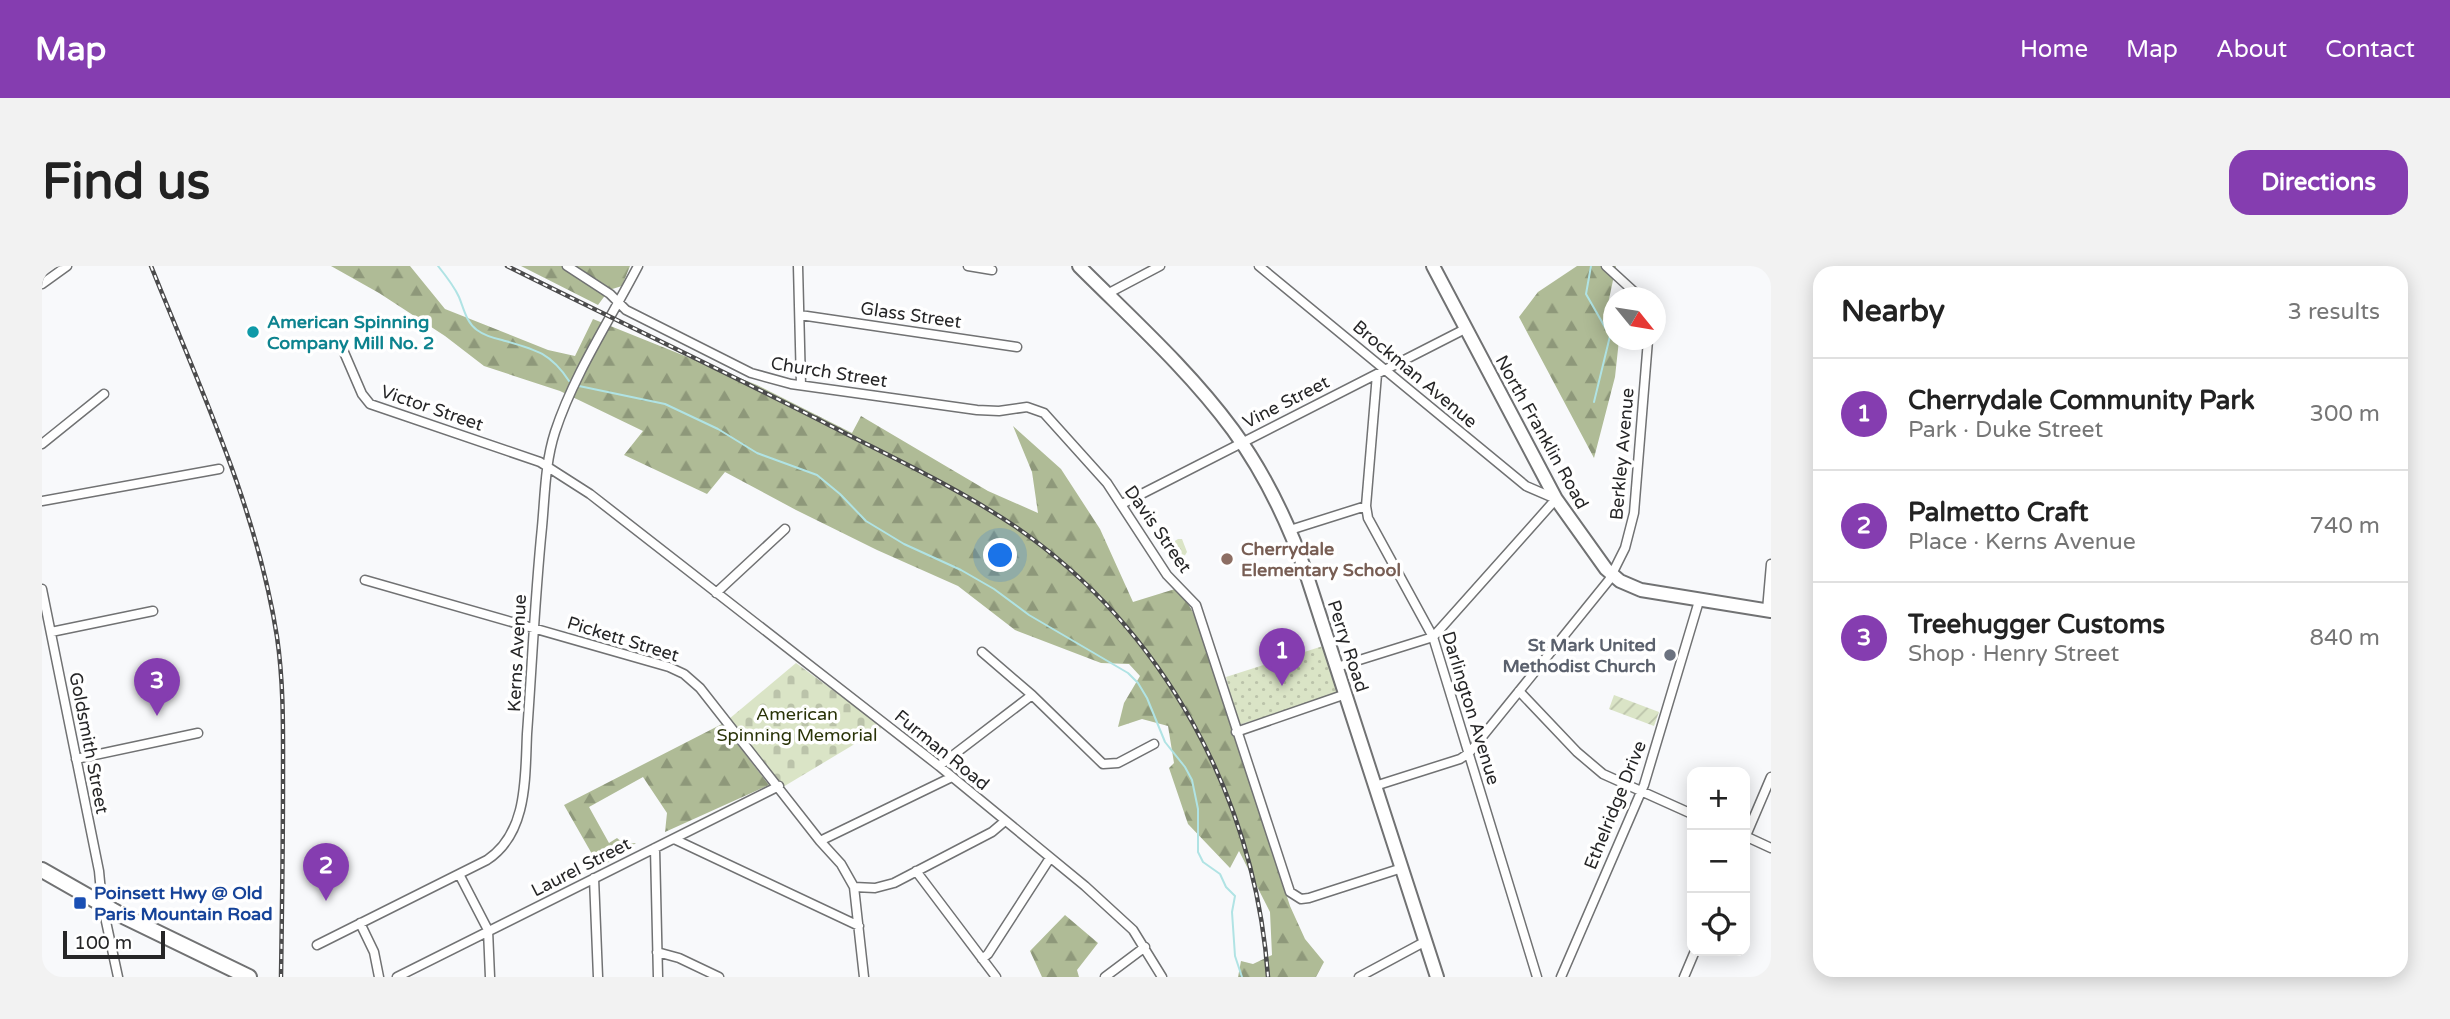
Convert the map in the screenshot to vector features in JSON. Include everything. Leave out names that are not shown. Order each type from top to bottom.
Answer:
[{"type":"highway","points":[[42,870],[246,976]]},
{"type":"street","points":[[42,284],[66,266]]},
{"type":"street","name":"Church Street","points":[[567,266],[603,289],[634,315],[751,373],[777,382],[977,410],[1032,407]]},
{"type":"street","name":"Kerns Avenue","points":[[317,945],[487,860],[511,835],[518,817],[525,778],[533,628],[548,466],[563,410],[638,266]]},
{"type":"street","points":[[798,266],[801,385]]},
{"type":"street","points":[[968,266],[992,270]]},
{"type":"street","name":"Perry Road","points":[[1079,266],[1196,384],[1241,442],[1270,488],[1304,565],[1437,977]]},
{"type":"street","points":[[1107,294],[1160,266]]},
{"type":"street","name":"Brockman Avenue","points":[[1259,266],[1381,372],[1526,486],[1556,499]]},
{"type":"street","name":"North Franklin Road","points":[[1433,266],[1556,499],[1598,559],[1612,574],[1620,581],[1641,590],[1769,610]]},
{"type":"street","points":[[1606,266],[1629,287]]},
{"type":"street","name":"Glass Street","points":[[800,316],[1017,347]]},
{"type":"street","name":"Vine Street","points":[[1122,504],[1465,329]]},
{"type":"street","name":"Victor Street","points":[[341,343],[362,393],[370,404],[548,466]]},
{"type":"street","name":"Berkley Avenue","points":[[1375,786],[1461,760],[1469,753],[1612,574],[1629,536],[1634,513],[1647,350]]},
{"type":"street","name":"Darlington Avenue","points":[[1381,372],[1366,506],[1372,528],[1433,636],[1538,977]]},
{"type":"street","points":[[42,444],[104,394]]},
{"type":"street","name":"Davis Street","points":[[1032,407],[1044,413],[1091,464],[1122,504],[1167,575],[1196,606],[1283,878],[1293,895],[1301,899],[1309,898],[1402,868]]},
{"type":"street","name":"Furman Road","points":[[548,466],[590,494],[939,766],[1115,911],[1133,930],[1162,977]]},
{"type":"street","points":[[42,501],[219,469]]},
{"type":"street","points":[[1336,667],[1433,636],[1556,499]]},
{"type":"street","points":[[1290,530],[1366,506]]},
{"type":"street","points":[[716,593],[785,529]]},
{"type":"street","points":[[1769,610],[1771,564]]},
{"type":"street","name":"Pickett Street","points":[[365,580],[669,667],[684,674],[700,688],[779,786],[820,841],[841,864],[854,887]]},
{"type":"street","name":"Goldsmith Street","points":[[42,589],[118,977]]},
{"type":"street","name":"Ethelridge Drive","points":[[1561,977],[1641,792],[1699,601]]},
{"type":"street","points":[[51,632],[153,611]]},
{"type":"street","points":[[982,652],[1032,695],[1103,764],[1110,766],[1118,763],[1154,744]]},
{"type":"street","points":[[1519,691],[1595,768],[1612,780],[1687,812]]},
{"type":"street","points":[[1236,732],[1346,694]]},
{"type":"street","points":[[939,766],[1032,695]]},
{"type":"street","points":[[75,759],[198,733]]},
{"type":"street","points":[[820,841],[952,777]]},
{"type":"street","points":[[1748,830],[1771,777]]},
{"type":"street","name":"Laurel Street","points":[[397,977],[779,786]]},
{"type":"street","points":[[864,977],[854,887],[870,889],[887,886],[992,832],[1005,821]]},
{"type":"street","points":[[674,839],[859,926]]},
{"type":"street","points":[[1750,839],[1771,848]]},
{"type":"street","points":[[655,848],[658,977]]},
{"type":"street","points":[[982,959],[988,954],[1050,858]]},
{"type":"street","points":[[916,871],[996,977]]},
{"type":"street","points":[[459,874],[488,932],[490,977]]},
{"type":"street","points":[[594,878],[597,977]]},
{"type":"street","points":[[360,923],[374,952],[379,977]]},
{"type":"street","points":[[1359,977],[1426,941]]},
{"type":"street","points":[[1105,977],[1145,947]]},
{"type":"street","points":[[657,952],[679,958],[719,977]]},
{"type":"street","points":[[1684,977],[1693,956]]},
{"type":"green space","points":[[331,266],[410,266],[445,309],[548,350],[575,356],[593,319],[757,385],[852,433],[861,416],[988,491],[1038,513],[1032,472],[1013,426],[1061,469],[1100,529],[1133,602],[1175,589],[1191,609],[1207,649],[1290,906],[1305,939],[1324,962],[1316,977],[1238,977],[1241,961],[1253,964],[1272,955],[1270,912],[1239,851],[1230,868],[1188,824],[1169,768],[1174,763],[1168,726],[1142,719],[1118,727],[1124,703],[1140,676],[1129,664],[1101,663],[1015,630],[958,586],[877,550],[725,472],[707,494],[624,455],[643,431],[560,391],[484,366],[445,336],[379,293]]},
{"type":"green space","points":[[521,266],[630,266],[622,286],[609,290],[598,305]]},
{"type":"green space","points":[[1577,266],[1616,266],[1612,287],[1603,287],[1603,350],[1618,350],[1615,377],[1594,458],[1519,317],[1538,292]]},
{"type":"green space","points":[[1182,539],[1187,552],[1182,560],[1177,562],[1172,556],[1170,544]]},
{"type":"green space","points":[[1323,646],[1338,695],[1238,725],[1226,677]]},
{"type":"green space","name":"American Spinning Memorial","points":[[796,663],[883,727],[783,787],[729,719]]},
{"type":"green space","points":[[1614,695],[1659,712],[1654,726],[1609,709]]},
{"type":"green space","points":[[722,724],[769,785],[665,832],[667,813],[643,777],[589,807],[609,843],[617,838],[624,844],[636,843],[600,868],[564,805]]},
{"type":"green space","points":[[1065,915],[1098,943],[1077,970],[1079,977],[1042,977],[1030,951]]},
{"type":"waterway","points":[[438,266],[455,289],[473,327],[489,336],[540,353],[555,364],[569,381]]},
{"type":"waterway","points":[[1591,266],[1586,294],[1610,336],[1594,402]]},
{"type":"waterway","points":[[579,386],[665,404],[718,429],[757,453],[817,475],[866,521],[904,544],[961,570],[994,589],[1029,615],[1128,673],[1147,698],[1165,742],[1192,780],[1198,809],[1198,852],[1203,862],[1220,874],[1226,887],[1235,896],[1232,912],[1235,956],[1242,977]]},
{"type":"railway","points":[[151,266],[207,402],[241,495],[256,541],[277,637],[283,727],[281,977]]},
{"type":"railway","points":[[507,266],[948,486],[1016,527],[1069,569],[1116,616],[1158,667],[1193,724],[1222,783],[1244,846],[1260,910],[1268,977]]},
{"type":"place","name":"American Spinning Company Mill No. 2","points":[[253,332]]},
{"type":"place","name":"Cherrydale Elementary School","points":[[1227,559]]},
{"type":"place","name":"St Mark United Methodist Church","points":[[1670,655]]},
{"type":"place","name":"Cherrydale Community Park","points":[[1282,686]]},
{"type":"place","name":"Treehugger Customs","points":[[157,716]]},
{"type":"place","name":"Palmetto Craft","points":[[326,901]]},
{"type":"place","name":"Poinsett Hwy @ Old Paris Mountain Road","points":[[80,903]]}]
